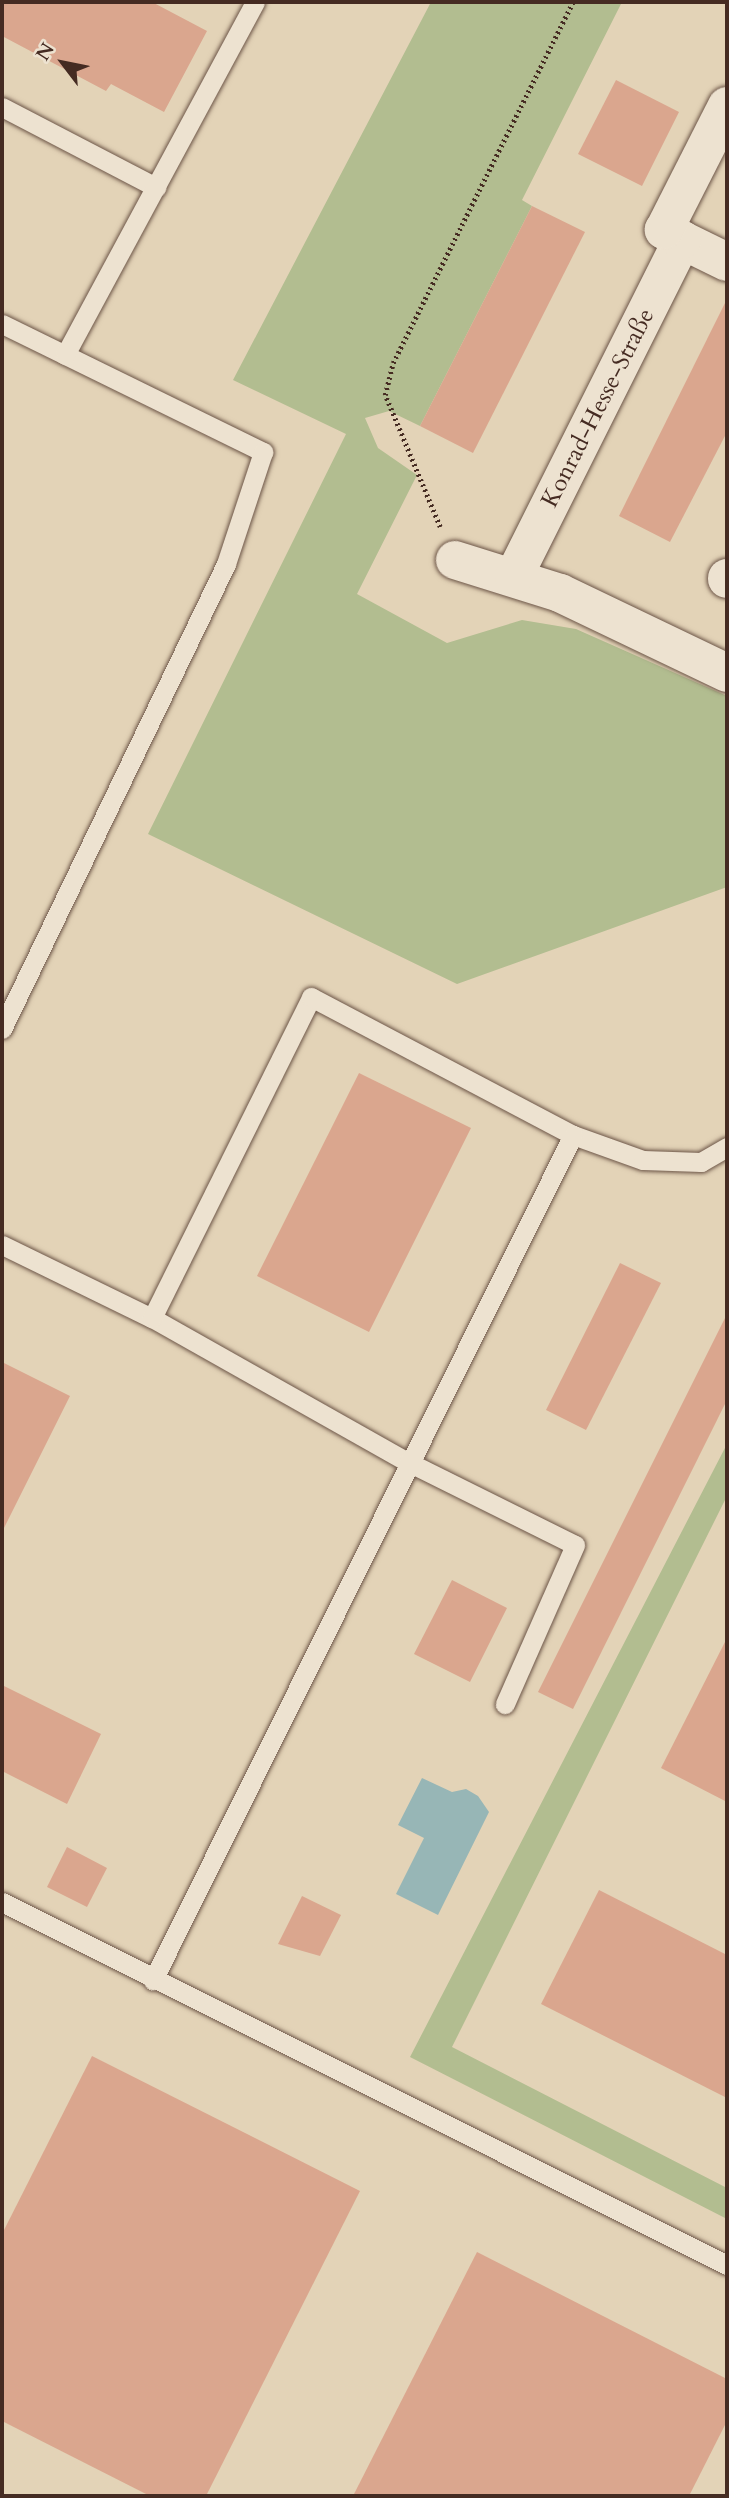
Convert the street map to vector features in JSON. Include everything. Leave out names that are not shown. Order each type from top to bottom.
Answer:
[{"type":"street","points":[[727,106],[664,230],[727,262]]},
{"type":"street","name":"Konrad-Hesse-Straße","points":[[513,576],[682,240]]},
{"type":"street","points":[[455,560],[513,576],[727,673]]},
{"type":"lane","points":[[65,355],[255,2]]},
{"type":"lane","points":[[2,107],[156,187]]},
{"type":"lane","points":[[2,324],[263,452],[226,564],[2,1029]]},
{"type":"lane","points":[[152,1318],[311,997],[573,1135],[643,1160],[701,1162],[727,1147]]},
{"type":"lane","points":[[153,1980],[408,1462],[573,1135]]},
{"type":"lane","points":[[2,1245],[152,1318],[408,1462],[575,1545],[505,1704]]},
{"type":"lane","points":[[2,1902],[153,1980],[727,2265]]},
{"type":"path","points":[[455,560],[385,395],[393,363],[573,2]]},
{"type":"green space","points":[[431,2],[622,2],[522,200],[532,206],[420,426],[389,411],[365,418],[378,448],[417,475],[357,594],[447,643],[522,620],[576,629],[727,696],[727,887],[457,984],[148,834],[346,434],[233,380]]},
{"type":"green space","points":[[727,1444],[727,1496],[452,2047],[727,2188],[727,2219],[410,2057]]},
{"type":"water","points":[[422,1778],[452,1792],[466,1789],[478,1796],[489,1812],[438,1915],[396,1894],[424,1838],[398,1825]]},
{"type":"building","points":[[2,2],[152,2],[207,31],[164,112],[111,84],[106,91],[2,36]]},
{"type":"building","points":[[616,80],[679,112],[642,186],[578,154]]},
{"type":"building","points":[[532,206],[585,232],[473,453],[420,426]]},
{"type":"building","points":[[727,299],[727,432],[670,542],[619,516]]},
{"type":"building","points":[[359,1073],[471,1128],[369,1332],[257,1276]]},
{"type":"building","points":[[620,1263],[661,1283],[586,1430],[546,1410]]},
{"type":"building","points":[[727,1314],[727,1400],[573,1709],[538,1692]]},
{"type":"building","points":[[2,1362],[70,1396],[2,1532]]},
{"type":"building","points":[[452,1580],[507,1608],[470,1682],[414,1654]]},
{"type":"building","points":[[727,1638],[727,1802],[661,1768]]},
{"type":"building","points":[[2,1685],[101,1734],[67,1804],[2,1771]]},
{"type":"building","points":[[67,1847],[107,1868],[87,1907],[47,1887]]},
{"type":"building","points":[[599,1890],[727,1955],[727,2098],[541,2004]]},
{"type":"building","points":[[302,1896],[341,1915],[320,1956],[278,1944]]},
{"type":"building","points":[[92,2056],[360,2191],[206,2496],[150,2496],[2,2421],[2,2234]]},
{"type":"building","points":[[477,2252],[727,2379],[727,2421],[689,2496],[353,2496]]}]
